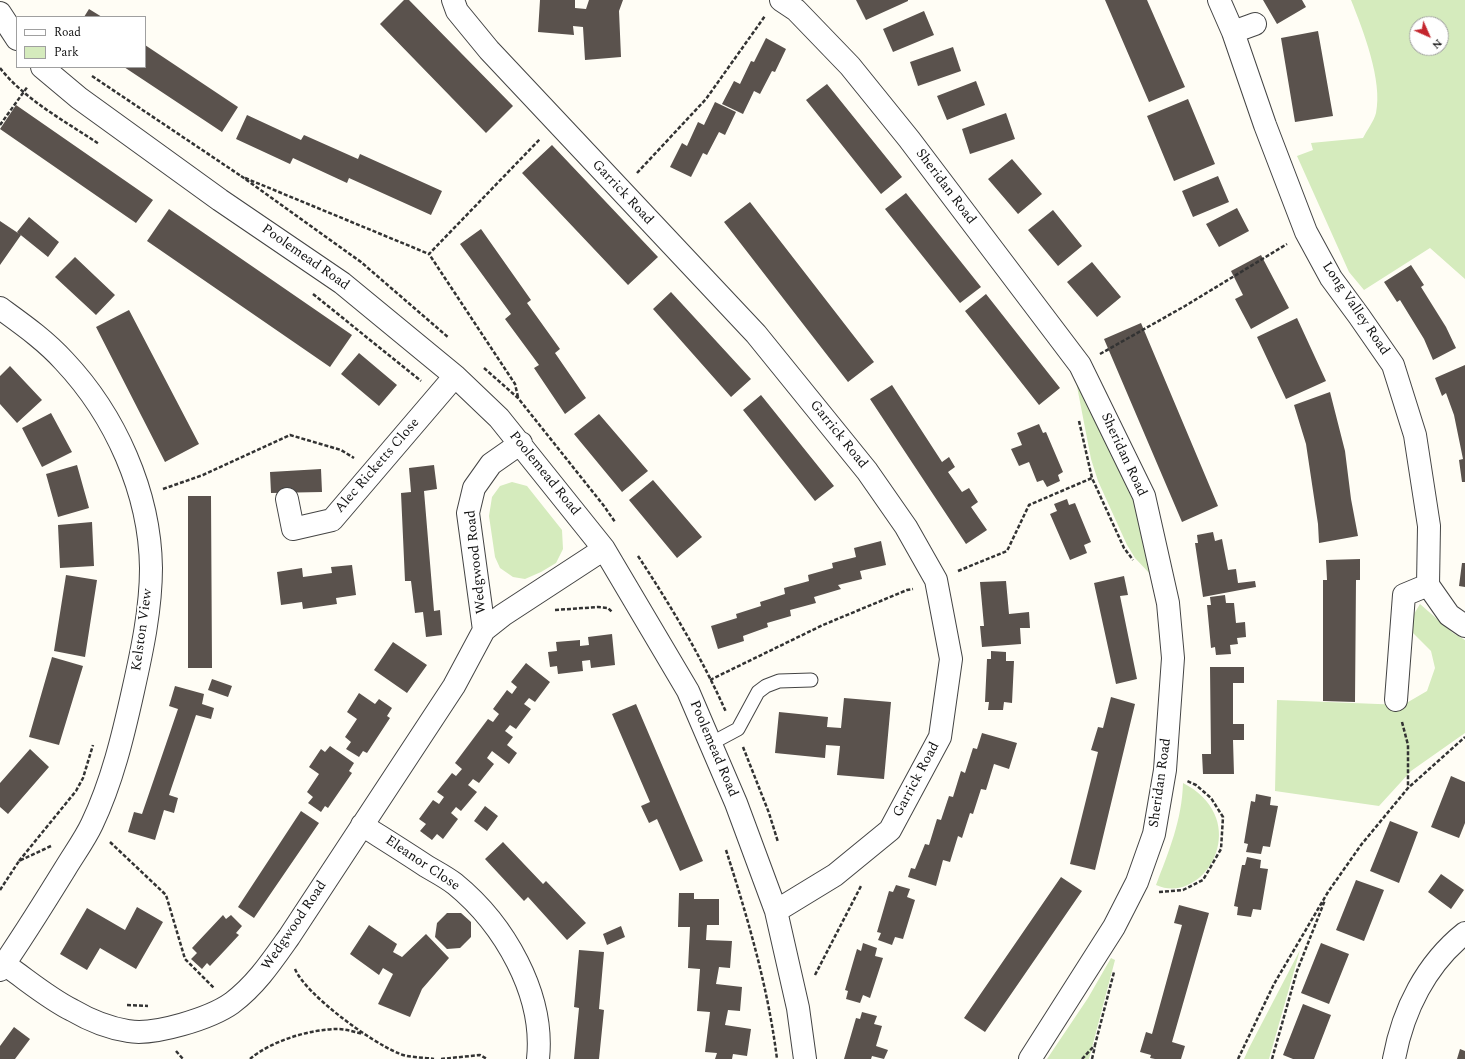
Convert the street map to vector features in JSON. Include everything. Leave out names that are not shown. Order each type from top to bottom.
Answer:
[{"type":"street","name":"Garrick Road","points":[[453,0],[457,11],[489,50],[756,334],[867,471],[906,527],[936,580],[951,659],[940,737],[890,830],[835,875],[776,911]]},
{"type":"street","name":"Long Valley Road","points":[[1219,0],[1233,32],[1265,125],[1306,232],[1331,278],[1393,365],[1415,434],[1429,526],[1428,585]]},
{"type":"street","name":"Sheridan Road","points":[[774,6],[796,10],[850,66],[909,139],[1080,365],[1144,496],[1168,602],[1173,658],[1165,770],[1154,834],[1137,882],[1114,927],[1030,1059]]},
{"type":"street","points":[[0,13],[16,37]]},
{"type":"street","points":[[1233,32],[1255,24]]},
{"type":"street","name":"Poolemead Road","points":[[37,74],[79,98],[220,200],[342,283],[455,376],[498,418],[520,443],[604,549],[688,691],[736,803],[776,911],[798,1008],[805,1059]]},
{"type":"street","name":"Kelston View","points":[[0,308],[32,331],[64,360],[86,387],[105,415],[127,458],[140,497],[151,568],[146,622],[120,747],[92,825],[2,967]]},
{"type":"street","name":"Alec Ricketts Close","points":[[287,499],[293,529],[332,520],[455,376]]},
{"type":"street","name":"Wedgwood Road","points":[[484,630],[468,513],[474,488],[491,464],[520,443]]},
{"type":"street","name":"Wedgwood Road","points":[[2,967],[71,1010],[101,1024],[130,1032],[160,1030],[198,1021],[231,1003],[261,976],[290,937],[454,686],[484,630],[503,615],[604,549]]},
{"type":"street","points":[[1396,700],[1404,595],[1428,585],[1448,614],[1465,626]]},
{"type":"street","name":"Eleanor Close","points":[[362,825],[454,884],[479,908],[504,940],[520,966],[532,998],[540,1043],[538,1059]]},
{"type":"street","points":[[1394,1059],[1399,1033],[1411,1001],[1433,966],[1465,933]]},
{"type":"lane","points":[[710,744],[738,729],[758,692],[766,686],[778,681],[811,680]]},
{"type":"path","points":[[620,191],[706,99],[774,6]]},
{"type":"path","points":[[86,71],[241,176],[430,254],[515,384],[518,398]]},
{"type":"path","points":[[0,124],[37,74]]},
{"type":"path","points":[[430,254],[556,123]]},
{"type":"path","points":[[1080,365],[1185,306],[1306,232]]},
{"type":"path","points":[[1079,418],[1092,478],[1124,548],[1134,560]]},
{"type":"path","points":[[140,497],[203,475],[290,435],[341,450],[375,471]]},
{"type":"path","points":[[936,580],[1007,551],[1029,505],[1092,478]]},
{"type":"path","points":[[688,691],[823,625],[907,590]]},
{"type":"path","points":[[550,611],[598,607],[608,608],[616,616]]},
{"type":"path","points":[[1396,700],[1408,745],[1408,788]]},
{"type":"path","points":[[1238,1059],[1274,984],[1328,892],[1361,844],[1408,788],[1465,737]]},
{"type":"path","points":[[0,890],[19,861],[76,791],[83,778],[95,741]]},
{"type":"path","points":[[1137,882],[1157,892],[1183,890],[1203,880],[1222,849],[1223,817],[1211,798],[1196,785],[1165,770]]},
{"type":"path","points":[[92,825],[166,895],[185,959],[216,989],[208,992]]},
{"type":"path","points":[[724,842],[752,933],[773,1030],[777,1059]]},
{"type":"path","points":[[19,861],[52,845]]},
{"type":"path","points":[[814,976],[865,879]]},
{"type":"path","points":[[1272,1059],[1297,971],[1328,892]]},
{"type":"path","points":[[290,937],[290,956],[298,974],[314,995],[363,1034],[399,1054],[434,1059]]},
{"type":"path","points":[[1092,1059],[1116,964]]},
{"type":"path","points":[[126,1005],[149,1006]]},
{"type":"path","points":[[250,1059],[261,1050],[298,1035],[338,1029],[363,1034]]},
{"type":"path","points":[[1082,1059],[1096,1045]]},
{"type":"path","points":[[441,1059],[480,1055],[486,1059]]},
{"type":"green space","points":[[1351,0],[1465,0],[1465,279],[1430,248],[1364,290],[1349,272],[1297,156],[1313,150],[1311,143],[1363,138],[1375,116],[1377,100],[1377,86],[1366,40]]},
{"type":"green space","points":[[1075,376],[1121,466],[1136,507],[1151,575],[1135,558],[1127,545],[1098,481],[1091,459]]},
{"type":"green space","points":[[512,482],[527,486],[562,530],[563,549],[556,563],[525,579],[513,577],[500,568],[495,557],[489,516],[492,497],[500,486]]},
{"type":"green space","points":[[1420,604],[1453,633],[1465,640],[1465,733],[1411,771],[1379,806],[1275,791],[1277,700],[1403,705],[1427,691],[1435,668],[1431,651],[1412,632],[1411,619]]},
{"type":"green space","points":[[1183,783],[1205,799],[1216,818],[1219,837],[1215,856],[1205,872],[1191,884],[1174,888],[1156,885],[1170,848],[1177,823]]},
{"type":"green space","points":[[1300,950],[1269,1059],[1244,1059],[1249,1048]]},
{"type":"green space","points":[[1111,958],[1115,960],[1089,1059],[1047,1059],[1088,998]]},
{"type":"building","points":[[404,0],[409,0],[513,106],[486,133],[380,24]]},
{"type":"building","points":[[540,0],[575,0],[575,8],[586,9],[589,0],[623,0],[619,11],[621,57],[585,60],[583,27],[573,26],[574,35],[538,32]]},
{"type":"building","points":[[856,0],[908,0],[908,1],[866,20]]},
{"type":"building","points":[[1105,0],[1147,0],[1185,87],[1149,102]]},
{"type":"building","points":[[1263,0],[1302,0],[1306,7],[1277,24]]},
{"type":"building","points":[[89,9],[100,16],[85,16]]},
{"type":"building","points":[[924,11],[934,35],[893,52],[883,29]]},
{"type":"building","points":[[1318,31],[1333,116],[1295,122],[1281,38]]},
{"type":"building","points":[[766,38],[786,49],[775,72],[772,71],[760,94],[754,91],[743,114],[722,104],[734,81],[740,84],[751,61],[754,62]]},
{"type":"building","points":[[146,46],[238,107],[222,132],[126,68],[146,68]]},
{"type":"building","points":[[953,47],[961,71],[918,86],[910,62]]},
{"type":"building","points":[[976,81],[985,105],[947,120],[937,96]]},
{"type":"building","points":[[827,84],[902,177],[881,194],[806,100]]},
{"type":"building","points":[[1188,99],[1215,164],[1174,181],[1147,116]]},
{"type":"building","points":[[715,102],[736,112],[725,135],[719,132],[707,155],[703,153],[691,177],[670,167],[682,143],[687,146],[698,122],[704,125]]},
{"type":"building","points":[[16,105],[153,200],[136,223],[0,129]]},
{"type":"building","points":[[1006,113],[1015,139],[970,154],[962,129]]},
{"type":"building","points":[[247,115],[301,140],[304,135],[358,159],[360,154],[442,191],[431,215],[349,178],[347,183],[293,158],[290,164],[236,139]]},
{"type":"building","points":[[552,145],[658,257],[628,285],[522,173]]},
{"type":"building","points":[[1012,159],[1042,194],[1018,214],[988,179]]},
{"type":"building","points":[[1218,176],[1229,202],[1193,217],[1182,191]]},
{"type":"building","points":[[906,193],[981,287],[960,303],[885,209]]},
{"type":"building","points":[[750,202],[874,362],[848,382],[724,222]]},
{"type":"building","points":[[1237,208],[1249,231],[1219,247],[1206,224]]},
{"type":"building","points":[[169,209],[352,335],[330,367],[147,241]]},
{"type":"building","points":[[1053,210],[1082,246],[1058,266],[1028,230]]},
{"type":"building","points":[[29,217],[59,242],[48,257],[17,232]]},
{"type":"building","points":[[0,221],[21,235],[0,265]]},
{"type":"building","points":[[481,229],[531,300],[527,303],[560,349],[555,353],[586,398],[565,414],[534,368],[539,365],[505,319],[511,314],[460,244]]},
{"type":"building","points":[[1261,255],[1289,308],[1251,329],[1235,299],[1243,295],[1231,271]]},
{"type":"building","points":[[75,257],[115,295],[96,315],[55,277]]},
{"type":"building","points":[[1092,262],[1121,297],[1097,317],[1067,282]]},
{"type":"building","points":[[1411,265],[1424,285],[1421,287],[1446,327],[1456,348],[1433,360],[1424,339],[1400,300],[1397,302],[1384,282]]},
{"type":"building","points":[[671,292],[751,379],[731,397],[653,309]]},
{"type":"building","points":[[986,294],[1060,388],[1039,405],[965,311]]},
{"type":"building","points":[[129,310],[199,444],[165,462],[96,327]]},
{"type":"building","points":[[1297,318],[1326,381],[1286,399],[1257,337]]},
{"type":"building","points":[[1141,323],[1218,506],[1182,522],[1104,339]]},
{"type":"building","points":[[359,353],[397,385],[379,406],[341,374]]},
{"type":"building","points":[[1465,365],[1465,482],[1462,482],[1459,460],[1463,459],[1454,415],[1446,393],[1442,396],[1435,378]]},
{"type":"building","points":[[10,366],[42,400],[17,423],[0,404],[0,376]]},
{"type":"building","points":[[892,385],[942,462],[949,457],[955,467],[948,472],[962,492],[969,488],[978,502],[971,507],[987,530],[966,544],[870,399]]},
{"type":"building","points":[[1330,392],[1345,451],[1351,499],[1358,536],[1319,543],[1318,524],[1306,444],[1294,405]]},
{"type":"building","points":[[761,395],[834,486],[815,501],[743,410]]},
{"type":"building","points":[[51,413],[72,452],[42,467],[22,428]]},
{"type":"building","points":[[599,414],[648,471],[622,492],[574,434]]},
{"type":"building","points":[[1039,424],[1043,433],[1046,432],[1063,472],[1058,475],[1060,481],[1047,487],[1043,480],[1037,482],[1029,462],[1019,466],[1011,449],[1022,445],[1017,433]]},
{"type":"building","points":[[77,465],[89,508],[58,517],[46,474]]},
{"type":"building","points":[[434,465],[437,489],[424,491],[434,611],[440,610],[442,635],[426,637],[423,612],[415,613],[411,581],[405,581],[401,493],[411,492],[409,468]]},
{"type":"building","points":[[321,469],[322,492],[271,493],[270,472]]},
{"type":"building","points":[[653,480],[702,537],[677,558],[629,500]]},
{"type":"building","points":[[188,496],[211,496],[212,668],[188,668]]},
{"type":"building","points":[[1067,499],[1069,505],[1075,503],[1091,542],[1084,545],[1087,553],[1070,560],[1050,514],[1057,511],[1054,504]]},
{"type":"building","points":[[92,522],[94,566],[60,568],[58,525]]},
{"type":"building","points":[[1213,532],[1215,541],[1222,539],[1228,570],[1236,569],[1238,583],[1255,581],[1256,587],[1203,597],[1195,543],[1198,543],[1197,535]]},
{"type":"building","points":[[881,541],[886,565],[860,571],[862,579],[838,585],[841,589],[814,597],[816,603],[790,610],[791,616],[767,623],[768,627],[743,636],[744,641],[718,649],[711,626],[737,618],[736,614],[761,606],[760,602],[785,594],[784,588],[809,581],[808,575],[833,568],[832,563],[856,557],[854,548]]},
{"type":"building","points":[[1360,559],[1360,580],[1356,580],[1355,702],[1323,701],[1323,580],[1327,580],[1326,560]]},
{"type":"building","points":[[1462,563],[1465,563],[1465,587],[1459,586]]},
{"type":"building","points":[[352,565],[356,595],[336,598],[337,604],[303,609],[302,602],[281,605],[277,572],[302,568],[303,577],[332,573],[331,567]]},
{"type":"building","points":[[66,575],[97,580],[85,657],[54,651]]},
{"type":"building","points":[[1124,576],[1128,595],[1120,596],[1137,679],[1116,684],[1094,583]]},
{"type":"building","points":[[1006,581],[1009,614],[1029,612],[1030,628],[1020,628],[1021,644],[982,647],[980,626],[984,626],[980,582]]},
{"type":"building","points":[[1225,595],[1226,603],[1234,603],[1236,623],[1245,622],[1246,637],[1237,638],[1238,644],[1230,645],[1231,654],[1216,655],[1215,647],[1211,648],[1207,605],[1211,605],[1210,597]]},
{"type":"building","points":[[612,634],[615,665],[591,668],[590,660],[582,661],[583,671],[558,674],[557,666],[550,667],[548,652],[557,651],[556,642],[580,640],[580,646],[589,645],[588,637]]},
{"type":"building","points":[[393,642],[427,665],[407,693],[374,670]]},
{"type":"building","points":[[991,651],[1006,652],[1006,661],[1014,661],[1012,703],[1004,702],[1003,710],[988,710],[989,702],[985,702],[987,659],[991,659]]},
{"type":"building","points":[[52,657],[83,666],[59,745],[29,737]]},
{"type":"building","points":[[526,663],[550,682],[535,702],[529,698],[524,704],[531,709],[516,729],[510,725],[505,731],[513,737],[507,745],[517,753],[509,764],[492,751],[487,758],[494,764],[479,783],[473,779],[468,785],[477,792],[461,811],[456,807],[451,813],[458,819],[443,839],[437,834],[432,840],[420,831],[426,824],[419,819],[433,800],[439,804],[444,797],[437,792],[452,773],[456,776],[462,769],[455,763],[488,719],[493,722],[499,714],[493,709],[507,690],[512,694],[517,687],[511,682]]},
{"type":"building","points":[[1210,667],[1244,667],[1244,683],[1233,683],[1233,724],[1244,724],[1244,740],[1233,740],[1234,774],[1203,774],[1202,754],[1211,754]]},
{"type":"building","points":[[212,679],[232,686],[228,697],[208,690]]},
{"type":"building","points":[[175,686],[204,694],[202,704],[214,708],[211,719],[196,715],[169,795],[178,798],[174,813],[164,810],[155,840],[128,832],[134,812],[142,814],[178,709],[169,706]]},
{"type":"building","points":[[359,693],[375,704],[379,699],[392,708],[387,716],[390,718],[367,753],[363,751],[359,757],[346,749],[351,742],[345,737],[357,719],[347,712]]},
{"type":"building","points":[[1111,697],[1135,704],[1095,870],[1070,864],[1098,752],[1091,750],[1098,727],[1103,728]]},
{"type":"building","points":[[844,698],[891,702],[884,779],[837,775],[840,746],[826,745],[825,758],[775,753],[779,712],[828,717],[827,727],[841,728]]},
{"type":"building","points":[[636,704],[703,861],[680,871],[657,819],[649,823],[641,806],[650,802],[612,714]]},
{"type":"building","points":[[982,733],[1017,743],[1009,769],[994,764],[986,790],[981,789],[973,814],[970,813],[962,838],[958,836],[950,862],[943,860],[936,886],[908,877],[911,868],[915,869],[925,844],[929,845],[937,819],[941,820],[949,796],[953,797],[961,771],[965,773],[973,748],[977,749]]},
{"type":"building","points":[[330,746],[354,763],[349,771],[352,773],[328,808],[325,806],[321,812],[308,803],[313,797],[307,792],[319,774],[309,767],[321,749],[325,752]]},
{"type":"building","points":[[30,749],[49,767],[8,814],[0,807],[0,783]]},
{"type":"building","points":[[1451,776],[1465,782],[1465,823],[1459,838],[1431,827]]},
{"type":"building","points":[[1256,794],[1271,797],[1270,805],[1278,806],[1270,847],[1263,846],[1261,854],[1246,852],[1248,844],[1244,843],[1251,801],[1255,802]]},
{"type":"building","points":[[485,806],[498,816],[487,831],[474,821]]},
{"type":"building","points":[[301,811],[319,823],[254,918],[238,907]]},
{"type":"building","points":[[1390,821],[1418,832],[1399,883],[1370,871]]},
{"type":"building","points":[[503,842],[543,884],[546,881],[586,923],[567,940],[528,897],[524,901],[485,859]]},
{"type":"building","points":[[1247,857],[1261,860],[1260,868],[1268,869],[1261,910],[1253,909],[1251,917],[1237,915],[1238,907],[1234,906],[1242,865],[1245,865]]},
{"type":"building","points":[[1441,874],[1464,890],[1451,909],[1428,892]]},
{"type":"building","points":[[1061,877],[1082,891],[985,1032],[964,1018]]},
{"type":"building","points":[[1356,880],[1384,890],[1364,941],[1336,930]]},
{"type":"building","points":[[896,885],[910,889],[907,897],[915,900],[903,939],[895,937],[892,945],[878,940],[881,933],[877,932],[889,891],[893,892]]},
{"type":"building","points":[[679,893],[694,893],[694,899],[719,899],[719,925],[707,925],[706,940],[732,941],[730,968],[719,967],[716,984],[742,987],[740,1011],[728,1010],[725,1025],[751,1029],[747,1056],[733,1054],[732,1059],[715,1059],[717,1053],[705,1052],[710,1012],[697,1011],[700,969],[688,968],[690,927],[678,927]]},
{"type":"building","points":[[1179,905],[1209,913],[1172,1042],[1185,1046],[1181,1059],[1155,1059],[1150,1058],[1151,1055],[1140,1052],[1146,1032],[1152,1034],[1182,925],[1174,923]]},
{"type":"building","points":[[137,907],[163,922],[136,969],[100,948],[87,970],[60,954],[87,908],[125,930]]},
{"type":"building","points":[[447,913],[461,913],[471,922],[471,937],[460,948],[447,949],[435,937],[437,923]]},
{"type":"building","points":[[223,915],[226,919],[231,915],[242,926],[236,933],[239,935],[210,966],[207,963],[202,969],[191,959],[197,953],[192,948]]},
{"type":"building","points":[[369,925],[397,944],[393,952],[402,957],[426,934],[449,958],[422,989],[410,1017],[378,1004],[393,974],[383,968],[379,975],[350,954]]},
{"type":"building","points":[[621,926],[625,937],[607,945],[603,934]]},
{"type":"building","points":[[863,943],[877,948],[875,956],[883,958],[870,998],[863,995],[860,1003],[846,999],[848,991],[845,990],[857,949],[861,951]]},
{"type":"building","points":[[1321,943],[1349,954],[1329,1004],[1301,993]]},
{"type":"building","points":[[579,950],[604,952],[599,1009],[604,1010],[599,1059],[574,1059],[579,1008],[574,1007]]},
{"type":"building","points":[[1303,1004],[1331,1015],[1314,1059],[1293,1059],[1283,1055]]},
{"type":"building","points":[[862,1012],[877,1016],[874,1024],[882,1026],[876,1046],[888,1050],[884,1059],[872,1056],[871,1059],[844,1059],[856,1018],[860,1019]]},
{"type":"building","points":[[14,1027],[30,1039],[15,1059],[0,1059],[0,1046]]},
{"type":"building","points":[[1460,1049],[1465,1051],[1465,1059],[1457,1059]]}]
